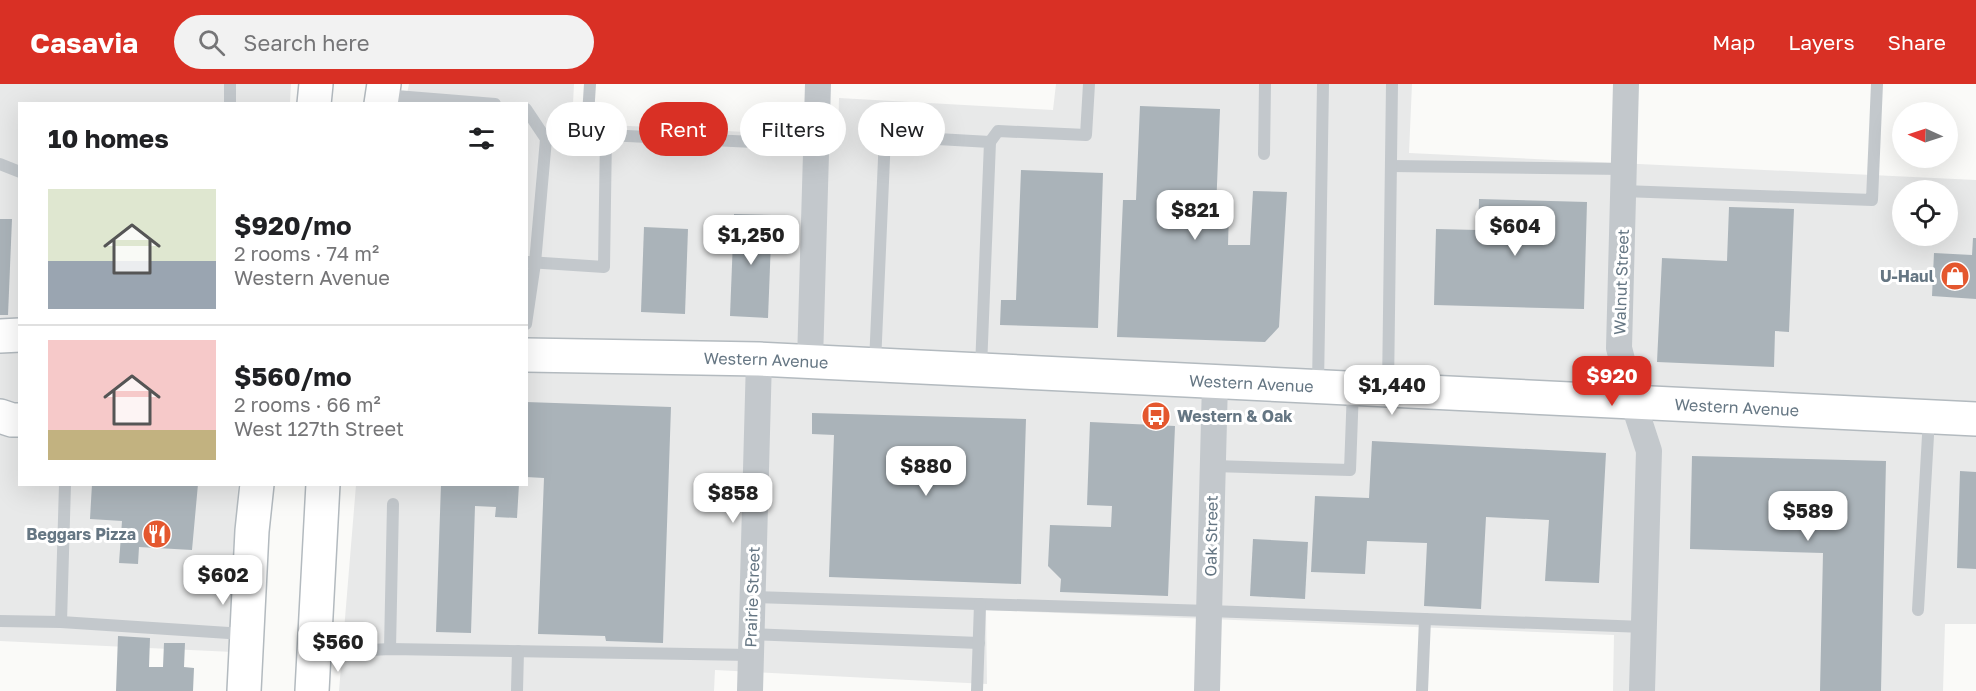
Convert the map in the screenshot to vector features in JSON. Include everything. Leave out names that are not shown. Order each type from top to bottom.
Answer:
[{"type":"main road","points":[[314,102],[316,84]]},
{"type":"main road","points":[[0,336],[18,335]]},
{"type":"main road","name":"Western Avenue","points":[[528,355],[810,361],[1976,419]]},
{"type":"main road","points":[[0,400],[18,397]]},
{"type":"main road","points":[[0,416],[18,420]]},
{"type":"main road","points":[[244,486],[252,531]]},
{"type":"main road","points":[[244,691],[252,531],[257,486]]},
{"type":"main road","points":[[312,691],[323,486]]},
{"type":"street","points":[[817,102],[818,84]]},
{"type":"street","name":"Walnut Street","points":[[1626,84],[1619,348],[1633,402],[1650,451],[1642,691]]},
{"type":"street","points":[[810,361],[816,156]]},
{"type":"street","name":"Prairie Street","points":[[750,691],[759,359]]},
{"type":"street","name":"Oak Street","points":[[1207,691],[1215,382]]},
{"type":"lane","points":[[230,84],[230,102]]},
{"type":"lane","points":[[589,102],[590,84]]},
{"type":"lane","points":[[981,370],[990,142],[998,131],[1086,135],[1089,84]]},
{"type":"lane","points":[[1263,154],[1265,84]]},
{"type":"lane","points":[[1318,387],[1323,84]]},
{"type":"lane","points":[[1388,390],[1392,84]]},
{"type":"lane","points":[[1391,166],[1624,180],[1872,200],[1877,84]]},
{"type":"lane","points":[[383,94],[445,102]]},
{"type":"lane","points":[[528,112],[546,139],[528,300]]},
{"type":"lane","points":[[627,136],[740,141]]},
{"type":"lane","points":[[875,364],[885,136],[990,142]]},
{"type":"lane","points":[[531,263],[604,267],[606,156]]},
{"type":"lane","points":[[0,164],[18,171]]},
{"type":"lane","points":[[1213,466],[1350,470],[1353,388]]},
{"type":"lane","points":[[1918,610],[1929,417]]},
{"type":"lane","points":[[61,622],[65,486]]},
{"type":"lane","points":[[390,649],[393,504]]},
{"type":"lane","points":[[752,597],[1209,610],[1644,627]]},
{"type":"lane","points":[[977,691],[980,604]]},
{"type":"lane","points":[[1422,691],[1425,619]]},
{"type":"lane","points":[[0,621],[61,622],[247,634]]},
{"type":"lane","points":[[314,653],[390,649],[518,651],[751,644],[979,644]]},
{"type":"lane","points":[[516,691],[518,651]]},
{"type":"shaded area","points":[[0,84],[291,84],[290,102],[18,102],[18,486],[238,486],[233,652],[0,641]]},
{"type":"shaded area","points":[[409,84],[574,84],[573,102],[546,102],[546,156],[627,156],[627,126],[639,127],[639,156],[728,156],[728,131],[740,132],[740,156],[846,156],[846,102],[839,102],[839,98],[910,102],[858,102],[858,156],[945,156],[945,104],[1053,110],[1056,84],[1412,84],[1409,153],[1976,180],[1976,624],[1945,624],[1943,691],[1613,691],[1614,635],[986,610],[987,684],[715,670],[714,691],[339,691],[356,486],[528,486],[528,102],[405,102]]},
{"type":"building","points":[[1140,106],[1220,109],[1216,210],[1229,211],[1228,245],[1250,245],[1253,191],[1287,192],[1279,327],[1265,342],[1117,337],[1123,200],[1136,200]]},
{"type":"building","points":[[1021,170],[1103,173],[1098,328],[1000,325],[1001,300],[1016,300]]},
{"type":"building","points":[[1479,199],[1587,202],[1584,309],[1434,305],[1436,229],[1478,230]]},
{"type":"building","points":[[1729,207],[1794,209],[1789,332],[1775,331],[1774,367],[1657,362],[1662,258],[1727,261]]},
{"type":"building","points":[[734,214],[772,215],[768,318],[730,316]]},
{"type":"building","points":[[0,219],[12,219],[8,315],[0,315]]},
{"type":"building","points":[[644,227],[688,229],[685,314],[641,312]]},
{"type":"building","name":"U-Haul","points":[[1973,238],[1976,238],[1976,299],[1932,296],[1934,253],[1972,255]]},
{"type":"building","points":[[528,402],[671,407],[663,643],[606,641],[605,636],[538,634],[544,478],[528,477]]},
{"type":"building","points":[[812,413],[1026,419],[1021,584],[829,577],[834,435],[812,434]]},
{"type":"building","points":[[1090,422],[1175,426],[1168,596],[1060,592],[1061,579],[1048,566],[1050,525],[1111,527],[1112,506],[1087,505]]},
{"type":"building","points":[[1372,441],[1606,453],[1599,583],[1545,581],[1549,520],[1486,517],[1481,609],[1424,606],[1427,543],[1367,541],[1365,574],[1311,572],[1315,496],[1369,498]]},
{"type":"building","points":[[1692,456],[1886,461],[1881,691],[1820,691],[1823,553],[1690,549]]},
{"type":"building","points":[[1960,471],[1976,472],[1976,569],[1957,568]]},
{"type":"building","name":"Beggars Pizza","points":[[92,486],[198,486],[192,550],[139,547],[138,564],[119,563],[122,521],[90,519]]},
{"type":"building","points":[[441,486],[519,486],[517,518],[495,517],[496,507],[475,506],[471,633],[436,632]]},
{"type":"building","points":[[1253,539],[1308,542],[1305,599],[1250,596]]},
{"type":"building","points":[[118,636],[150,638],[149,667],[163,667],[164,643],[185,643],[184,667],[194,668],[193,691],[116,691]]},
{"type":"place","name":"U-Haul","points":[[1955,276]]},
{"type":"place","name":"Western & Oak","points":[[1156,416]]},
{"type":"place","name":"Beggars Pizza","points":[[157,534]]}]
